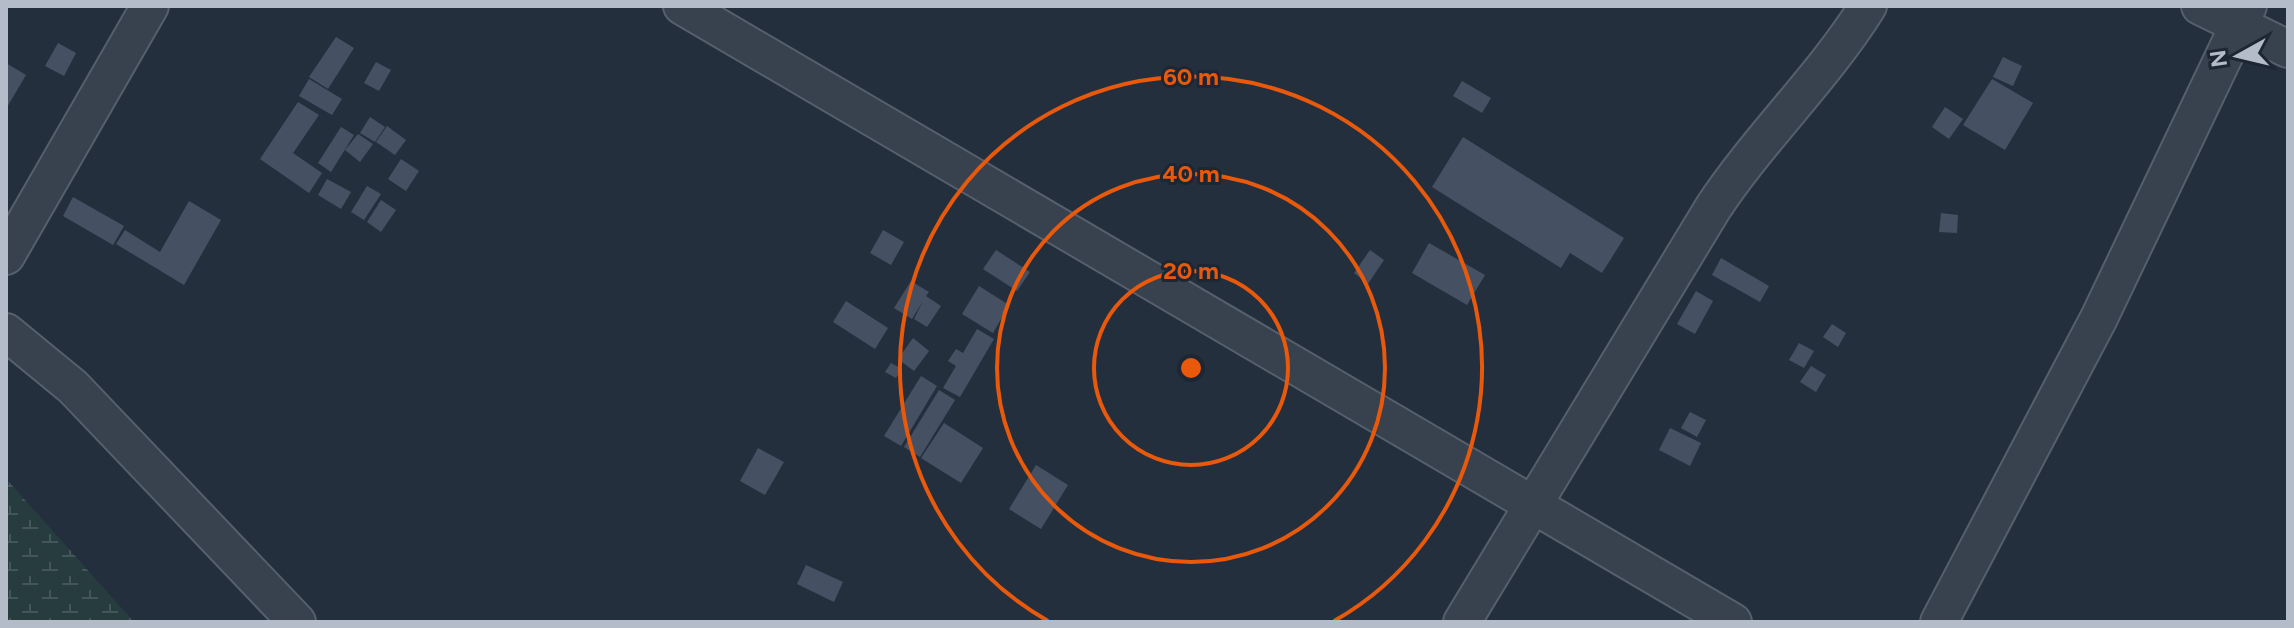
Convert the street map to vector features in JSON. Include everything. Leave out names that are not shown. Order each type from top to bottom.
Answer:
[{"type":"street","points":[[6,256],[150,6]]},
{"type":"street","points":[[682,6],[1733,622]]},
{"type":"street","points":[[1462,622],[1713,208],[1754,150],[1839,49],[1868,6]]},
{"type":"street","points":[[2200,6],[2242,15],[2288,49]]},
{"type":"street","points":[[1939,622],[2099,318],[2242,15]]},
{"type":"street","points":[[6,332],[73,387],[297,622]]},
{"type":"green space","points":[[6,480],[9,482],[134,622],[6,622]]},
{"type":"building","points":[[336,37],[354,48],[328,89],[309,77]]},
{"type":"building","points":[[58,43],[76,53],[64,76],[45,66]]},
{"type":"building","points":[[2003,57],[2022,66],[2013,86],[1993,77]]},
{"type":"building","points":[[376,62],[391,70],[379,91],[364,83]]},
{"type":"building","points":[[6,63],[26,75],[6,109]]},
{"type":"building","points":[[309,79],[342,99],[332,115],[299,96]]},
{"type":"building","points":[[1992,79],[2033,103],[2005,150],[1963,125]]},
{"type":"building","points":[[1462,81],[1491,98],[1482,113],[1453,96]]},
{"type":"building","points":[[298,102],[319,115],[293,153],[322,173],[309,193],[260,159]]},
{"type":"building","points":[[1945,107],[1963,119],[1949,139],[1932,127]]},
{"type":"building","points":[[370,117],[385,127],[375,142],[360,133]]},
{"type":"building","points":[[387,126],[406,140],[395,155],[376,142]]},
{"type":"building","points":[[341,127],[354,135],[331,172],[318,163]]},
{"type":"building","points":[[358,134],[373,144],[360,162],[345,150]]},
{"type":"building","points":[[1463,137],[1624,238],[1602,273],[1570,253],[1561,268],[1432,187]]},
{"type":"building","points":[[401,159],[419,171],[406,191],[388,179]]},
{"type":"building","points":[[327,179],[351,192],[341,209],[318,195]]},
{"type":"building","points":[[367,186],[381,194],[364,220],[351,212]]},
{"type":"building","points":[[73,197],[124,226],[113,245],[63,216]]},
{"type":"building","points":[[381,200],[396,210],[381,232],[367,222]]},
{"type":"building","points":[[189,201],[221,220],[184,285],[116,244],[125,230],[160,252]]},
{"type":"building","points":[[1941,213],[1958,215],[1957,233],[1939,232]]},
{"type":"building","points":[[883,230],[904,242],[891,265],[870,253]]},
{"type":"building","points":[[1429,243],[1485,275],[1467,305],[1412,273]]},
{"type":"building","points":[[996,250],[1030,272],[1017,291],[983,269]]},
{"type":"building","points":[[1370,250],[1384,260],[1368,284],[1354,273]]},
{"type":"building","points":[[1721,258],[1769,286],[1760,302],[1712,275]]},
{"type":"building","points":[[911,281],[929,292],[926,296],[941,306],[927,327],[914,319],[923,301],[912,319],[894,308]]},
{"type":"building","points":[[979,286],[1009,305],[993,333],[962,314]]},
{"type":"building","points":[[1696,291],[1713,301],[1695,334],[1677,324]]},
{"type":"building","points":[[846,301],[888,328],[875,349],[833,322]]},
{"type":"building","points":[[1832,324],[1846,333],[1838,347],[1823,337]]},
{"type":"building","points":[[977,329],[994,339],[960,397],[943,388],[956,366],[948,361],[956,349],[963,353]]},
{"type":"building","points":[[913,338],[929,351],[914,371],[898,359]]},
{"type":"building","points":[[1799,343],[1814,351],[1804,368],[1789,360]]},
{"type":"building","points":[[891,363],[902,369],[896,378],[885,372]]},
{"type":"building","points":[[1811,366],[1826,375],[1816,392],[1800,382]]},
{"type":"building","points":[[921,376],[937,386],[901,446],[884,436]]},
{"type":"building","points":[[939,390],[955,400],[920,457],[904,447]]},
{"type":"building","points":[[1690,412],[1706,420],[1697,437],[1681,428]]},
{"type":"building","points":[[944,423],[983,448],[961,483],[921,458]]},
{"type":"building","points":[[1670,428],[1701,443],[1690,466],[1659,450]]},
{"type":"building","points":[[758,448],[784,462],[765,495],[740,481]]},
{"type":"building","points":[[1036,465],[1068,485],[1041,529],[1009,509]]},
{"type":"building","points":[[806,565],[843,582],[834,602],[797,584]]}]
